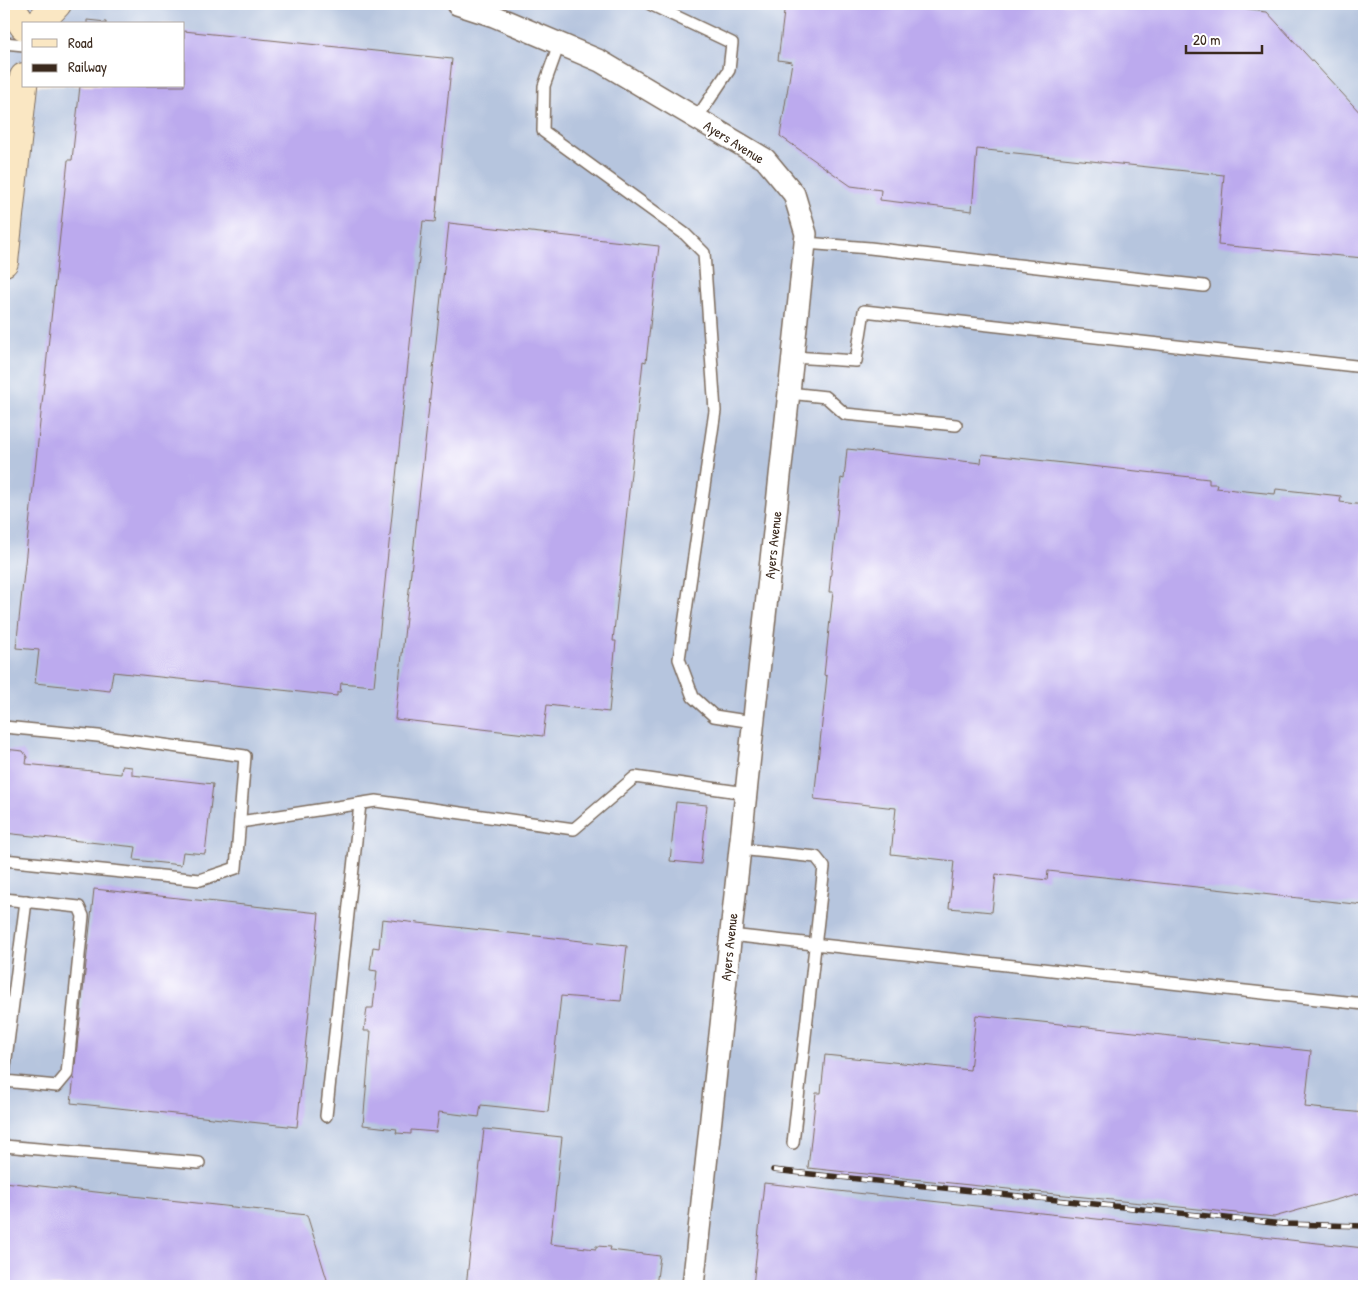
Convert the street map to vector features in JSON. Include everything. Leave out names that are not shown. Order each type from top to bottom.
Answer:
[{"type":"main road","points":[[9,4],[22,23]]},
{"type":"main road","points":[[40,22],[57,4]]},
{"type":"main road","points":[[4,262],[9,172],[22,88]]},
{"type":"street","name":"Ayers Avenue","points":[[457,4],[483,8],[600,61],[765,159],[794,194],[806,234],[693,1286]]},
{"type":"lane","points":[[650,4],[732,43],[729,70],[697,118]]},
{"type":"lane","points":[[4,43],[22,45]]},
{"type":"lane","points":[[560,44],[544,86],[543,131],[684,234],[704,253],[714,411],[679,659],[693,697],[714,716],[754,722]]},
{"type":"lane","points":[[805,243],[870,248],[1204,286]]},
{"type":"lane","points":[[793,356],[856,361],[864,310],[1364,368]]},
{"type":"lane","points":[[789,393],[826,397],[846,414],[956,424]]},
{"type":"lane","points":[[4,727],[98,736],[245,756],[236,868],[200,880],[4,860]]},
{"type":"lane","points":[[240,822],[376,801],[574,828],[635,778],[746,793]]},
{"type":"lane","points":[[326,1116],[360,804]]},
{"type":"lane","points":[[740,849],[816,857],[821,860],[824,867],[793,1143]]},
{"type":"lane","points":[[4,898],[79,907],[83,916],[67,1074],[57,1086],[4,1081]]},
{"type":"lane","points":[[4,1074],[26,901]]},
{"type":"lane","points":[[730,935],[1364,1004]]},
{"type":"lane","points":[[4,1146],[199,1163]]},
{"type":"shaded area","points":[[4,4],[1364,4],[1364,1286],[4,1286]]},
{"type":"building","points":[[785,4],[1198,4],[1267,12],[1364,117],[1364,258],[1218,245],[1224,175],[977,149],[972,211],[880,200],[881,190],[851,186],[780,136],[792,62],[778,60]]},
{"type":"building","points":[[87,20],[106,22],[87,22]]},
{"type":"building","points":[[185,31],[452,59],[435,222],[423,221],[374,686],[341,683],[340,692],[337,692],[337,696],[113,672],[110,691],[35,683],[39,650],[16,648],[68,160],[72,160],[80,88],[185,88]]},
{"type":"building","points":[[449,223],[659,246],[646,362],[643,361],[613,641],[616,641],[609,712],[547,705],[543,736],[395,719]]},
{"type":"building","points":[[847,449],[981,463],[982,454],[1209,479],[1209,484],[1217,484],[1216,488],[1275,494],[1276,489],[1341,496],[1340,502],[1364,505],[1364,905],[1048,871],[1047,880],[996,874],[992,912],[949,908],[954,861],[891,854],[896,808],[814,799],[827,676],[824,675],[833,592],[829,592],[841,478],[844,479]]},
{"type":"building","points":[[4,749],[23,751],[27,757],[26,764],[121,774],[122,766],[132,767],[132,775],[213,784],[205,854],[183,852],[181,865],[134,860],[136,847],[4,833]]},
{"type":"building","points":[[676,802],[707,805],[701,864],[670,861]]},
{"type":"building","points":[[94,889],[319,913],[297,1127],[71,1103]]},
{"type":"building","points":[[382,919],[627,946],[621,1001],[561,996],[548,1112],[481,1105],[479,1117],[439,1112],[436,1132],[411,1130],[411,1134],[396,1133],[397,1129],[363,1125],[371,1031],[364,1031],[367,1008],[373,1008],[377,971],[370,970],[373,947],[379,948]]},
{"type":"building","points":[[976,1015],[1311,1051],[1305,1107],[1364,1113],[1364,1192],[1274,1217],[808,1168],[816,1093],[821,1093],[825,1055],[970,1070]]},
{"type":"building","points":[[484,1129],[562,1137],[550,1244],[596,1249],[596,1246],[611,1247],[610,1250],[660,1256],[656,1286],[466,1286]]},
{"type":"building","points":[[4,1182],[307,1215],[329,1286],[4,1286]]},
{"type":"building","points":[[764,1183],[1364,1248],[1364,1286],[753,1286]]},
{"type":"railway","points":[[773,1170],[1283,1224],[1364,1226]]}]
